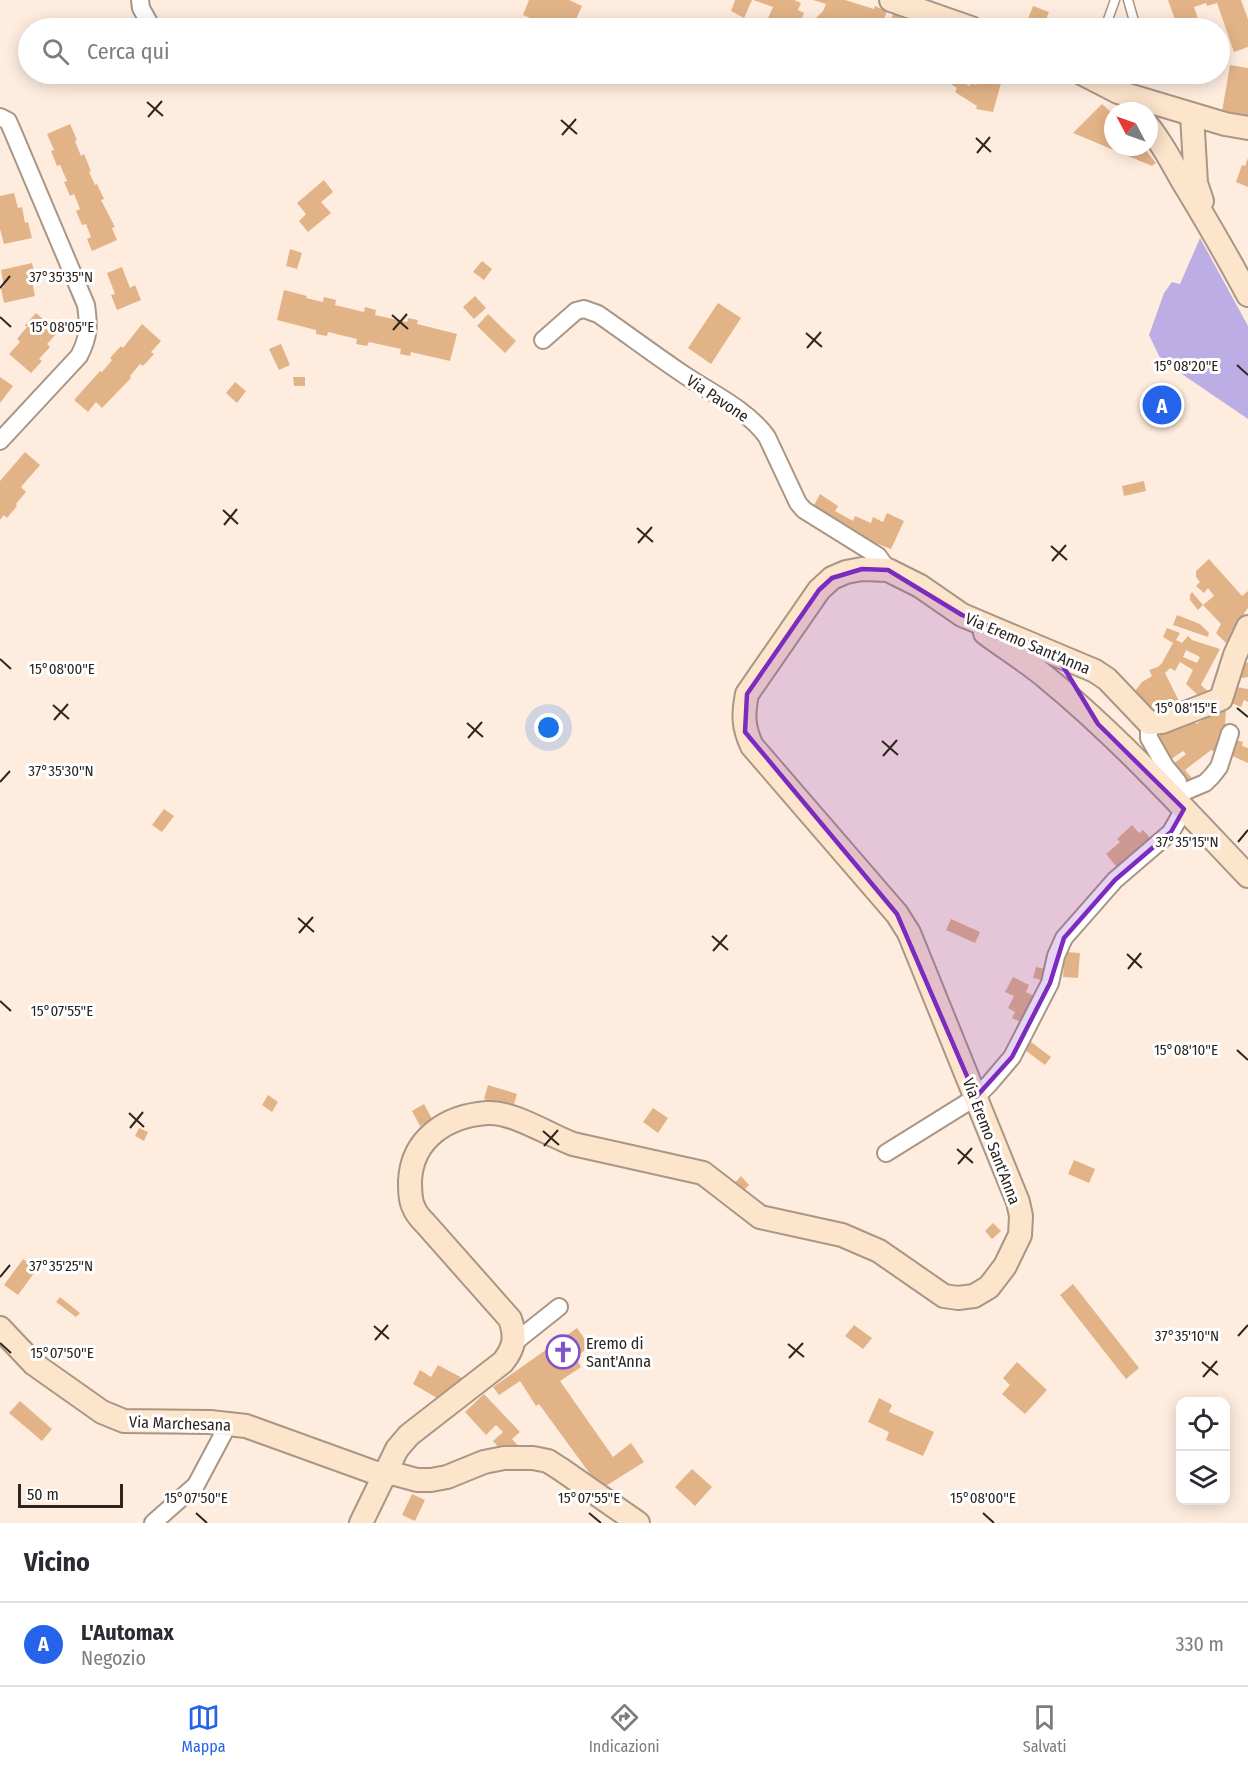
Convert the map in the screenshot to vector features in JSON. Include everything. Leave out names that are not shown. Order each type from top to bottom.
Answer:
[{"type":"street","points":[[140,0],[146,18]]},
{"type":"street","points":[[891,0],[942,18]]},
{"type":"street","points":[[1110,84],[1127,102]]},
{"type":"street","points":[[1114,84],[1187,113],[1248,128]]},
{"type":"street","points":[[1158,133],[1187,113]]},
{"type":"street","points":[[1187,113],[1196,183],[1209,223]]},
{"type":"street","points":[[0,117],[8,121],[77,283],[86,305],[88,330],[86,343],[80,356],[0,441]]},
{"type":"street","points":[[1158,140],[1209,223],[1248,295]]},
{"type":"street","name":"Via Pavone","points":[[543,340],[576,311],[584,309],[598,314],[762,429],[804,510],[878,556],[888,570]]},
{"type":"street","name":"Via Eremo Sant'Anna","points":[[515,1342],[510,1319],[414,1209],[410,1189],[411,1168],[417,1151],[442,1125],[458,1119],[488,1113],[503,1114],[573,1144],[702,1173],[760,1217],[842,1235],[879,1251],[944,1296],[958,1298],[974,1296],[989,1287],[1005,1266],[1020,1235],[1021,1216],[1018,1202],[909,933],[897,914],[752,746],[745,732],[744,709],[747,694],[819,590],[832,578],[846,572],[862,569],[888,570],[920,586],[962,615],[1095,671],[1107,679],[1149,723]]},
{"type":"street","points":[[962,615],[1047,678],[1098,723],[1179,797],[1248,876]]},
{"type":"street","points":[[1179,797],[1149,738],[1149,723],[1162,722],[1221,699],[1235,655],[1248,627]]},
{"type":"street","points":[[1047,678],[1046,664],[1055,653],[1098,723]]},
{"type":"street","points":[[886,1153],[976,1097],[1012,1057],[1050,983],[1056,956],[1064,938],[1115,880],[1171,832],[1179,797],[1186,791],[1205,783],[1212,776],[1219,767],[1230,733]]},
{"type":"street","points":[[361,1523],[397,1449],[409,1436],[503,1362],[515,1342],[559,1306]]},
{"type":"street","name":"Via Marchesana","points":[[0,1328],[34,1364],[102,1412],[124,1421],[229,1423],[246,1426],[376,1473],[395,1474],[417,1480],[447,1477],[484,1462],[504,1458],[533,1458],[548,1461],[638,1523]]},
{"type":"street","points":[[153,1523],[196,1485],[229,1423]]},
{"type":"lane","points":[[1109,18],[1115,0]]},
{"type":"lane","points":[[1128,0],[1133,18]]},
{"type":"highlighted area","points":[[862,569],[888,570],[962,615],[1055,653],[1098,724],[1184,809],[1171,832],[1115,880],[1064,938],[1050,983],[1012,1057],[976,1097],[897,914],[745,732],[747,694],[819,590],[832,578]]},
{"type":"shaded area","points":[[1200,238],[1248,326],[1248,419],[1173,368],[1159,356],[1149,335],[1164,293],[1172,282],[1180,284]]},
{"type":"building","points":[[529,0],[569,0],[582,6],[577,18],[530,18],[523,15]]},
{"type":"building","points":[[735,0],[752,0],[744,18],[731,11]]},
{"type":"building","points":[[753,0],[794,0],[801,3],[798,10],[804,13],[802,18],[768,18],[773,7]]},
{"type":"building","points":[[813,0],[845,0],[887,11],[885,18],[816,18],[826,4]]},
{"type":"building","points":[[1168,0],[1241,0],[1248,19],[1248,47],[1234,52],[1230,40],[1230,18],[1222,18],[1217,3],[1207,6],[1206,3],[1194,7],[1198,18],[1174,18]]},
{"type":"building","points":[[1033,6],[1049,12],[1047,18],[1028,18]]},
{"type":"building","points":[[894,12],[908,18],[892,18]]},
{"type":"building","points":[[1230,65],[1248,68],[1248,117],[1222,112],[1227,84],[1230,84]]},
{"type":"building","points":[[951,84],[969,86],[970,84],[1001,84],[993,112],[976,109],[977,106],[955,92],[957,88]]},
{"type":"building","points":[[1102,104],[1104,106],[1104,146],[1073,133]]},
{"type":"building","points":[[70,124],[81,156],[84,154],[91,171],[89,172],[95,185],[97,184],[104,199],[101,200],[115,227],[112,228],[117,240],[92,251],[87,239],[91,237],[86,224],[82,225],[76,211],[80,209],[74,194],[70,196],[64,182],[67,181],[60,165],[57,166],[51,151],[54,150],[47,134]]},
{"type":"building","points":[[1128,156],[1150,156],[1156,163],[1152,166]]},
{"type":"building","points":[[1248,158],[1248,187],[1236,182],[1242,165],[1245,166]]},
{"type":"building","points":[[324,180],[333,192],[321,202],[331,213],[308,232],[299,221],[306,214],[297,203]]},
{"type":"building","points":[[14,193],[18,208],[22,207],[25,223],[28,222],[32,238],[4,244],[0,229],[0,196]]},
{"type":"building","points":[[290,249],[302,253],[297,269],[286,266]]},
{"type":"building","points":[[482,261],[492,269],[484,280],[473,272]]},
{"type":"building","points":[[32,263],[36,280],[32,281],[35,296],[4,303],[1,270]]},
{"type":"building","points":[[122,267],[130,288],[135,285],[141,300],[117,310],[111,295],[115,294],[107,273]]},
{"type":"building","points":[[284,290],[323,302],[324,297],[336,300],[335,305],[364,312],[365,307],[376,310],[375,315],[407,322],[408,318],[418,320],[417,324],[457,334],[450,361],[411,352],[410,356],[400,354],[401,349],[369,342],[367,346],[356,344],[357,339],[328,332],[327,336],[316,334],[316,330],[277,320]]},
{"type":"building","points":[[475,296],[486,308],[474,319],[463,307]]},
{"type":"building","points":[[718,303],[741,318],[711,364],[688,348]]},
{"type":"building","points":[[36,313],[58,332],[47,344],[50,347],[39,359],[42,361],[31,373],[9,354],[20,342],[17,339],[27,327],[25,325]]},
{"type":"building","points":[[488,314],[516,341],[505,353],[477,326]]},
{"type":"building","points":[[142,324],[161,341],[151,352],[154,354],[143,366],[140,364],[130,376],[131,378],[102,408],[96,402],[88,412],[74,400],[100,371],[102,372],[112,360],[110,358],[121,346],[123,348]]},
{"type":"building","points":[[281,344],[290,365],[279,370],[269,349]]},
{"type":"building","points":[[0,377],[13,386],[0,403]]},
{"type":"building","points":[[293,377],[305,377],[305,386],[294,386]]},
{"type":"building","points":[[235,382],[246,391],[237,403],[226,393]]},
{"type":"building","points":[[25,452],[40,465],[21,487],[26,492],[16,504],[17,506],[7,518],[4,515],[0,520],[0,481]]},
{"type":"building","points":[[1144,481],[1146,491],[1124,496],[1122,486]]},
{"type":"building","points":[[820,494],[838,506],[835,511],[853,521],[855,516],[871,523],[873,517],[883,522],[887,513],[904,521],[891,549],[847,532],[811,511]]},
{"type":"building","points":[[1209,559],[1242,596],[1248,591],[1248,608],[1244,613],[1246,618],[1230,647],[1216,633],[1221,624],[1203,605],[1214,596],[1208,588],[1204,593],[1196,586],[1200,582],[1196,577],[1196,571]]},
{"type":"building","points":[[1192,592],[1203,605],[1198,610],[1190,600]]},
{"type":"building","points":[[1177,615],[1200,624],[1209,633],[1208,637],[1173,625]]},
{"type":"building","points":[[1167,628],[1180,633],[1176,640],[1182,643],[1188,636],[1192,640],[1220,649],[1201,685],[1212,695],[1203,700],[1186,684],[1193,670],[1180,662],[1175,671],[1170,668],[1165,673],[1181,705],[1163,714],[1156,704],[1147,709],[1135,691],[1142,682],[1152,676],[1149,670],[1162,663],[1173,643],[1163,637]],"holes":[[[1186,650],[1200,657],[1197,663],[1183,657]]]},
{"type":"building","points":[[1240,661],[1248,663],[1248,677],[1235,676]]},
{"type":"building","points":[[1232,686],[1248,689],[1248,702],[1244,700],[1241,707],[1227,701]]},
{"type":"building","points":[[1217,706],[1226,709],[1224,742],[1220,755],[1211,750],[1185,770],[1196,783],[1188,787],[1172,765],[1186,754],[1183,751],[1170,760],[1156,738],[1170,729],[1194,720],[1196,724],[1204,719],[1202,716]]},
{"type":"building","points":[[1235,740],[1243,742],[1242,746],[1248,748],[1248,763],[1230,755]]},
{"type":"building","points":[[164,809],[174,816],[162,832],[152,825]]},
{"type":"building","points":[[1132,825],[1139,833],[1143,830],[1154,842],[1121,872],[1106,854],[1120,842],[1117,839]]},
{"type":"building","points":[[951,919],[980,932],[975,943],[946,930]]},
{"type":"building","points":[[1065,952],[1080,953],[1078,978],[1063,977]]},
{"type":"building","points":[[1036,967],[1045,969],[1041,980],[1033,978]]},
{"type":"building","points":[[1013,977],[1029,985],[1026,992],[1036,997],[1022,1023],[1012,1018],[1015,1012],[1008,1008],[1014,996],[1005,992]]},
{"type":"building","points":[[1031,1042],[1051,1057],[1045,1065],[1025,1050]]},
{"type":"building","points":[[488,1085],[517,1094],[513,1108],[484,1099]]},
{"type":"building","points":[[268,1095],[278,1102],[272,1112],[262,1105]]},
{"type":"building","points":[[424,1104],[432,1119],[420,1126],[412,1111]]},
{"type":"building","points":[[653,1108],[668,1118],[658,1133],[643,1122]]},
{"type":"building","points":[[139,1128],[148,1132],[144,1141],[135,1136]]},
{"type":"building","points":[[1074,1160],[1095,1169],[1089,1183],[1068,1174]]},
{"type":"building","points":[[741,1176],[749,1185],[741,1193],[733,1185]]},
{"type":"building","points":[[993,1223],[1001,1231],[992,1239],[985,1231]]},
{"type":"building","points":[[23,1259],[37,1269],[18,1295],[4,1285]]},
{"type":"building","points":[[1073,1284],[1139,1368],[1126,1379],[1060,1295]]},
{"type":"building","points":[[60,1297],[80,1313],[76,1317],[56,1302]]},
{"type":"building","points":[[854,1325],[872,1338],[863,1349],[845,1336]]},
{"type":"building","points":[[577,1328],[590,1347],[575,1357],[581,1367],[560,1381],[613,1457],[631,1443],[644,1462],[601,1489],[539,1404],[536,1406],[520,1381],[499,1395],[493,1387]]},
{"type":"building","points":[[1017,1362],[1047,1390],[1025,1414],[1002,1394],[1010,1385],[1003,1378]]},
{"type":"building","points":[[438,1365],[466,1380],[442,1401],[413,1384],[420,1370],[431,1377]]},
{"type":"building","points":[[484,1394],[520,1432],[512,1439],[521,1449],[501,1450],[493,1441],[503,1432],[496,1425],[486,1435],[465,1412]]},
{"type":"building","points":[[879,1398],[892,1405],[889,1412],[934,1432],[923,1456],[886,1440],[889,1432],[868,1422]]},
{"type":"building","points":[[20,1401],[52,1429],[42,1441],[9,1413]]},
{"type":"building","points":[[692,1469],[712,1487],[695,1506],[675,1487]]},
{"type":"building","points":[[412,1494],[425,1500],[415,1521],[402,1515]]},
{"type":"place","name":"L'Automax","points":[[1162,405]]},
{"type":"place","name":"Eremo di Sant'Anna","points":[[563,1352]]}]
